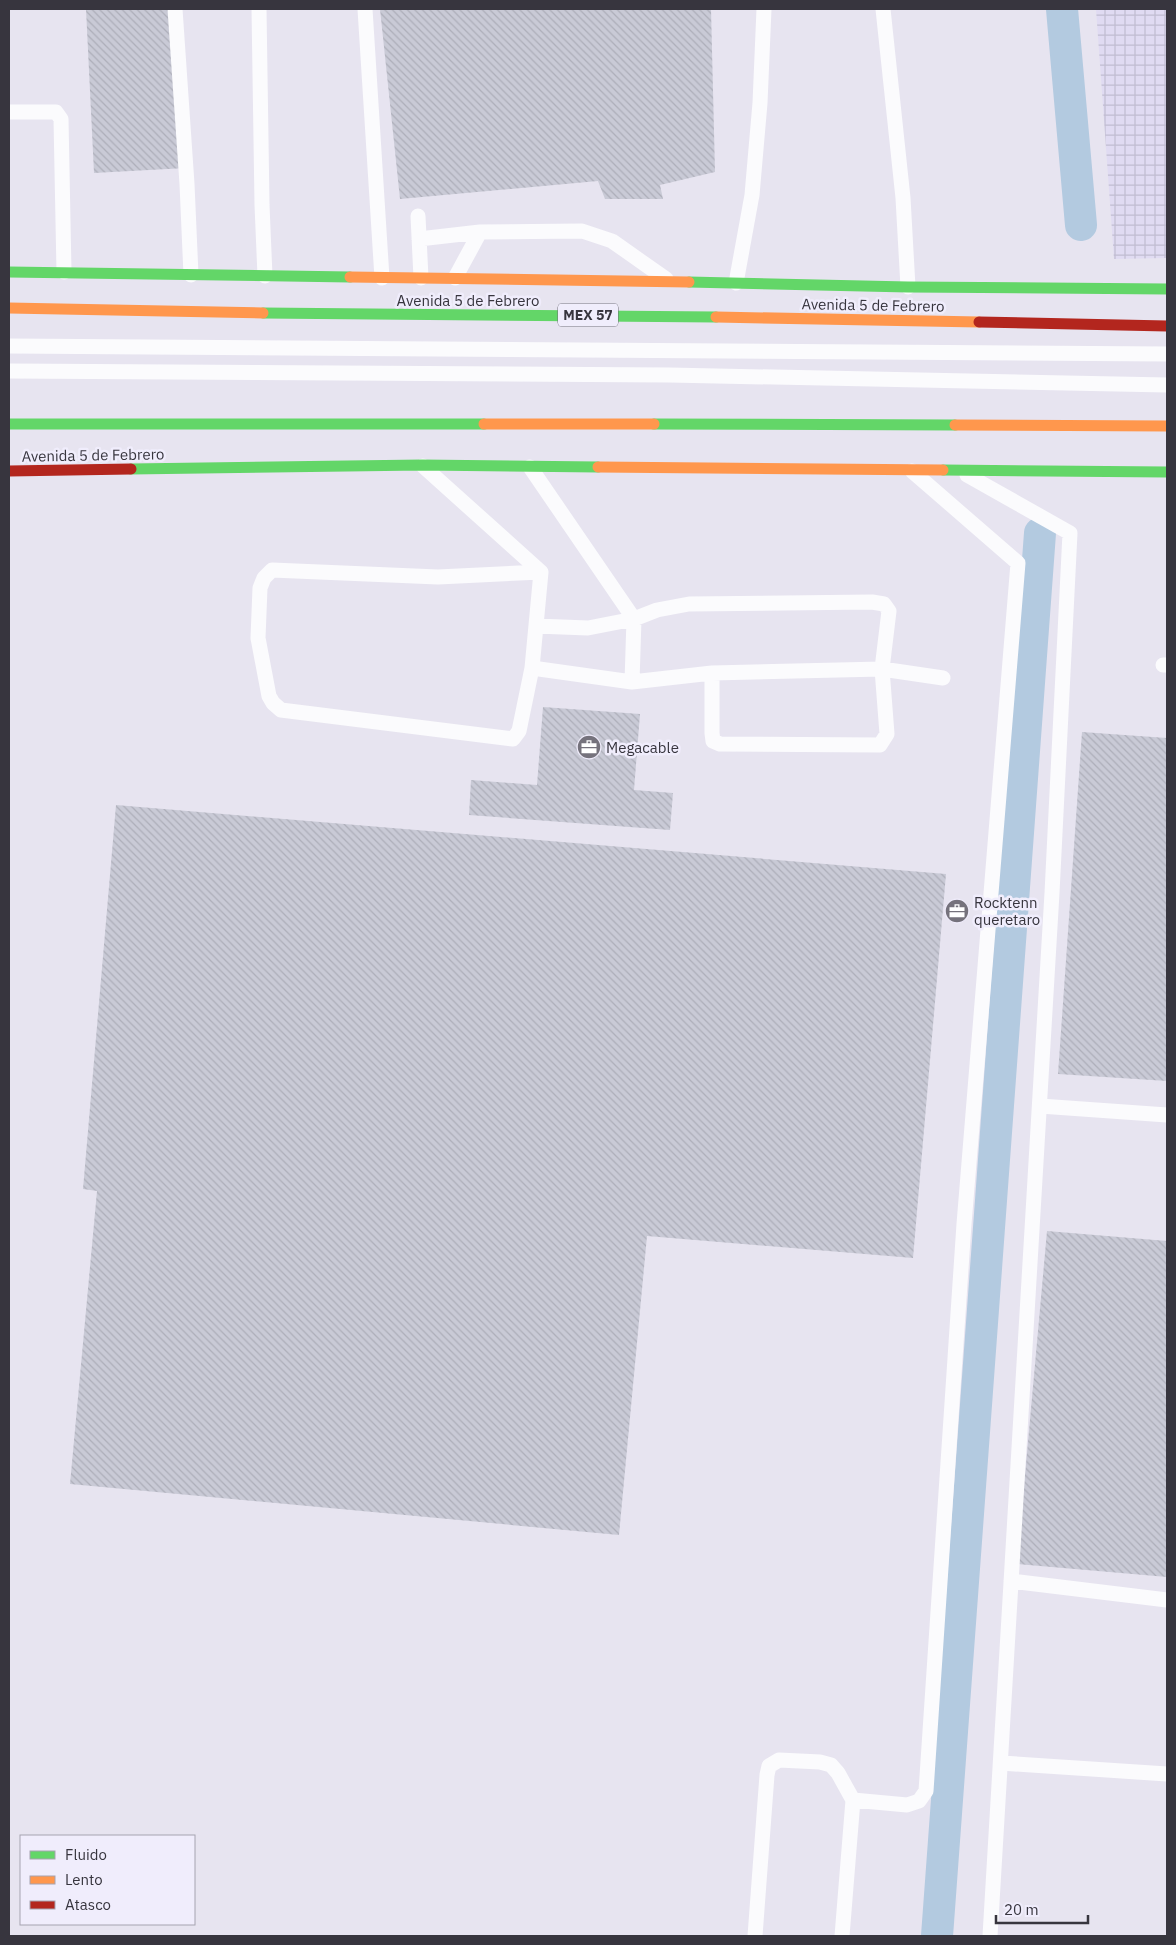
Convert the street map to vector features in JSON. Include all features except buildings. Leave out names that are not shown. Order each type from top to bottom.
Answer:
[{"type":"main road","name":"Avenida 5 de Febrero","points":[[9,272],[736,282],[908,287],[1167,289]]},
{"type":"main road","name":"Avenida 5 de Febrero","points":[[9,308],[348,314],[634,315],[1167,326]]},
{"type":"main road","name":"Avenida 5 de Febrero","points":[[9,424],[1167,426]]},
{"type":"main road","name":"Avenida 5 de Febrero","points":[[9,471],[422,465],[1167,472]]},
{"type":"lane","points":[[175,9],[191,275]]},
{"type":"lane","points":[[259,9],[265,276]]},
{"type":"lane","points":[[365,9],[382,278]]},
{"type":"lane","points":[[736,282],[752,195],[760,103],[764,9]]},
{"type":"lane","points":[[884,9],[903,198],[908,287]]},
{"type":"lane","points":[[9,112],[56,112],[61,119],[64,272]]},
{"type":"lane","points":[[418,216],[421,278]]},
{"type":"lane","points":[[419,239],[480,232],[582,231],[612,241],[669,281]]},
{"type":"lane","points":[[454,278],[480,232]]},
{"type":"lane","points":[[9,346],[1167,354]]},
{"type":"lane","points":[[9,370],[669,375],[1167,385]]},
{"type":"lane","points":[[422,465],[541,572]]},
{"type":"lane","points":[[530,467],[634,619],[632,682]]},
{"type":"lane","points":[[853,1800],[907,1805],[918,1801],[926,1791],[964,1224],[1018,564],[910,469]]},
{"type":"lane","points":[[958,470],[1070,533],[1040,1106],[990,1936]]},
{"type":"lane","points":[[272,570],[438,577],[541,572],[532,668],[519,731],[513,739],[282,710],[273,703],[269,696],[258,638],[260,588],[264,578],[272,570]]},
{"type":"lane","points":[[536,626],[588,628],[634,619],[657,610],[689,604],[872,602],[884,604],[889,612],[882,669],[888,734],[880,745],[720,744],[714,741],[712,733],[712,673]]},
{"type":"lane","points":[[532,668],[632,682],[712,673],[882,669],[943,678]]},
{"type":"lane","points":[[1040,1106],[1167,1115]]},
{"type":"lane","points":[[1012,1581],[1167,1600]]},
{"type":"lane","points":[[755,1936],[766,1785],[770,1766],[779,1760],[820,1762],[831,1765],[838,1773],[853,1800],[842,1936]]},
{"type":"lane","points":[[1000,1763],[1167,1774]]},
{"type":"shaded area","points":[[1096,9],[1167,9],[1167,258],[1114,259]]},
{"type":"waterway","points":[[1062,9],[1081,225]]},
{"type":"waterway","points":[[937,1936],[1040,533]]},
{"type":"traffic: fast","points":[[9,272],[350,277]]},
{"type":"traffic: fast","points":[[689,282],[908,287],[1167,289]]},
{"type":"traffic: fast","points":[[263,313],[716,317]]},
{"type":"traffic: fast","points":[[9,424],[484,424]]},
{"type":"traffic: fast","points":[[654,424],[955,425]]},
{"type":"traffic: fast","points":[[131,469],[422,465],[598,467]]},
{"type":"traffic: fast","points":[[943,470],[1167,472]]},
{"type":"traffic: slow","points":[[350,277],[689,282]]},
{"type":"traffic: slow","points":[[9,308],[263,313]]},
{"type":"traffic: slow","points":[[716,317],[979,322]]},
{"type":"traffic: slow","points":[[484,424],[654,424]]},
{"type":"traffic: slow","points":[[955,425],[1167,426]]},
{"type":"traffic: slow","points":[[598,467],[943,470]]},
{"type":"traffic: jam","points":[[979,322],[1167,326]]},
{"type":"traffic: jam","points":[[9,471],[131,469]]},
{"type":"place","name":"Megacable","points":[[589,747]]},
{"type":"place","name":"Rocktenn queretaro","points":[[957,911]]}]
